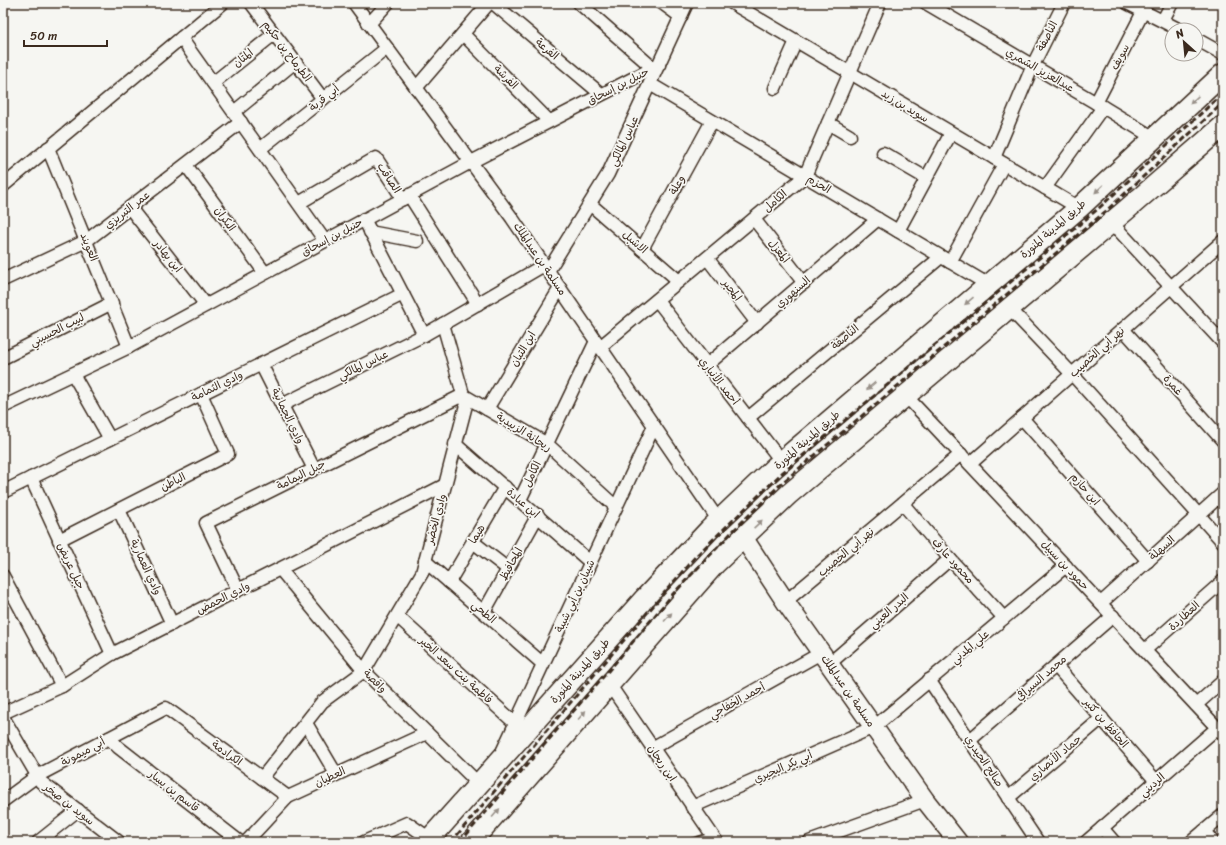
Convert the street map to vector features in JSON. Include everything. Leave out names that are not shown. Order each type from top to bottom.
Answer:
[{"type":"main road","name":"طريق المدينة المنورة","points":[[428,840],[645,598],[719,521],[782,462],[1079,208],[1223,74]]},
{"type":"main road","points":[[471,842],[715,564],[743,537],[789,494],[1223,126]]},
{"type":"main road","name":"مسلمة بن عبدالملك","points":[[743,537],[785,602],[925,800],[958,842]]},
{"type":"street","points":[[5,182],[223,3]]},
{"type":"street","name":"الطرماح بن حكيم","points":[[251,3],[322,99]]},
{"type":"street","name":"مسلمة بن عبدالملك","points":[[354,3],[512,218],[719,521]]},
{"type":"street","points":[[369,24],[388,3]]},
{"type":"street","points":[[416,88],[489,3]]},
{"type":"street","name":"الفرعة","points":[[493,3],[601,94]]},
{"type":"street","points":[[579,3],[656,66]]},
{"type":"street","points":[[662,3],[681,17]]},
{"type":"street","name":"عباس المالكي","points":[[546,268],[590,204],[608,174],[650,84],[656,66],[687,3]]},
{"type":"street","name":"سويد بن زيد","points":[[732,3],[1079,208]]},
{"type":"street","name":"الكامل","points":[[520,500],[598,344],[656,300],[805,176],[880,3]]},
{"type":"street","name":"عبدالعزيز الشمري","points":[[928,3],[1154,138]]},
{"type":"street","name":"الناصفة","points":[[748,418],[946,259],[999,161],[1032,65],[1064,3]]},
{"type":"street","points":[[1127,3],[1166,22]]},
{"type":"street","points":[[1163,20],[1172,3]]},
{"type":"street","name":"سويف","points":[[1045,188],[1100,105],[1144,12]]},
{"type":"street","name":"المتان","points":[[213,82],[274,34]]},
{"type":"street","name":"الفرشة","points":[[463,34],[549,121]]},
{"type":"street","points":[[181,38],[325,240]]},
{"type":"street","points":[[775,88],[796,41]]},
{"type":"street","points":[[1204,43],[1223,54]]},
{"type":"street","name":"أبي قربة","points":[[260,149],[387,48]]},
{"type":"street","name":"عمر التبريزي","points":[[5,274],[86,241],[186,165],[295,62]]},
{"type":"street","name":"حنبل بن إسحاق","points":[[3,407],[129,347],[471,162],[656,66]]},
{"type":"street","name":"الحزم","points":[[650,84],[989,285]]},
{"type":"street","name":"وعلة","points":[[642,249],[712,121]]},
{"type":"street","points":[[828,123],[850,136]]},
{"type":"street","points":[[898,231],[951,132]]},
{"type":"street","name":"العويند","points":[[48,148],[129,347]]},
{"type":"street","points":[[883,153],[926,178]]},
{"type":"street","name":"الصاقب","points":[[299,203],[376,158],[406,197],[478,304]]},
{"type":"street","name":"البكران","points":[[186,165],[265,273]]},
{"type":"street","name":"الاشبل","points":[[590,204],[679,281]]},
{"type":"street","name":"ابن بهادر","points":[[130,208],[206,305]]},
{"type":"street","name":"المعزل","points":[[754,219],[804,283]]},
{"type":"street","name":"السنهوري","points":[[707,365],[878,219]]},
{"type":"street","points":[[364,220],[424,335]]},
{"type":"street","points":[[1111,222],[1223,343]]},
{"type":"street","points":[[370,232],[417,241]]},
{"type":"street","name":"نهر أبي الخصيب","points":[[970,464],[1223,241]]},
{"type":"street","name":"المحبر","points":[[707,258],[757,323]]},
{"type":"street","points":[[443,324],[546,268]]},
{"type":"street","name":"ابن التبان","points":[[487,409],[560,288]]},
{"type":"street","name":"وادي الثمامة","points":[[3,492],[403,294]]},
{"type":"street","name":"أحمد الأنباري","points":[[656,300],[782,462]]},
{"type":"street","name":"لبيب الحسيني","points":[[3,358],[112,303]]},
{"type":"street","points":[[1009,308],[1072,374],[1223,542]]},
{"type":"street","name":"عباس المالكي","points":[[282,405],[424,335],[443,324]]},
{"type":"street","name":"وادي الخضر","points":[[262,778],[322,702],[364,671],[422,573],[466,405],[443,324]]},
{"type":"street","name":"غمرة","points":[[1123,329],[1223,441]]},
{"type":"street","name":"وادي الجمانية","points":[[262,364],[314,469]]},
{"type":"street","points":[[73,374],[110,439]]},
{"type":"street","name":"الباطن","points":[[59,540],[228,454],[201,394]]},
{"type":"street","name":"ريحانة الزبيدية","points":[[463,395],[547,444],[616,507]]},
{"type":"street","name":"جبل اليمامة","points":[[238,590],[206,523],[463,395]]},
{"type":"street","name":"حمود بن سبيل","points":[[906,396],[1220,731]]},
{"type":"street","name":"ابن حازم","points":[[1022,418],[1148,561]]},
{"type":"street","name":"شيبان بن أبي شيبة","points":[[495,765],[654,426]]},
{"type":"street","name":"ابن عبادة","points":[[455,444],[590,562]]},
{"type":"street","name":"نهر أبي الخصيب","points":[[785,602],[961,454]]},
{"type":"street","name":"جبل عريض","points":[[31,478],[112,654]]},
{"type":"street","name":"وادي الحمض","points":[[3,713],[62,686],[112,654],[445,485]]},
{"type":"street","name":"هيما","points":[[449,582],[506,487]]},
{"type":"street","name":"السهلة","points":[[1101,604],[1223,493]]},
{"type":"street","name":"محمود عارف","points":[[903,504],[950,559],[1004,618]]},
{"type":"street","name":"وادي العمارية","points":[[119,510],[172,624]]},
{"type":"street","name":"المحافيظ","points":[[484,612],[538,516]]},
{"type":"street","points":[[473,542],[508,569]]},
{"type":"street","name":"البدر العيني","points":[[825,658],[950,559]]},
{"type":"street","name":"الطحي","points":[[425,561],[543,664]]},
{"type":"street","name":"علي المدني","points":[[874,727],[1066,566]]},
{"type":"street","name":"واقصة","points":[[280,569],[364,671],[478,784]]},
{"type":"street","points":[[3,576],[62,686]]},
{"type":"street","name":"العطاردة","points":[[1145,650],[1223,581]]},
{"type":"street","name":"فاطمة بنت سعد الخير","points":[[397,616],[515,723]]},
{"type":"street","name":"محمد السيرافي","points":[[970,740],[1113,616]]},
{"type":"street","name":"أحمد الخفاجي","points":[[652,748],[825,658]]},
{"type":"street","name":"الحافظ بن كثير","points":[[1056,666],[1156,781]]},
{"type":"street","name":"صالح الحيدري","points":[[930,680],[1038,842]]},
{"type":"street","points":[[1196,705],[1223,681]]},
{"type":"street","name":"ابن ريحان","points":[[609,684],[714,839]]},
{"type":"street","name":"أبي ميمونة","points":[[3,801],[37,776],[166,708]]},
{"type":"street","name":"الكرادمة","points":[[166,708],[288,797]]},
{"type":"street","name":"سويد بن صخر","points":[[3,717],[41,782],[119,842]]},
{"type":"street","name":"حماد الأنصاري","points":[[1008,798],[1102,718]]},
{"type":"street","points":[[306,723],[336,774]]},
{"type":"street","name":"أبي بكر البحيري","points":[[692,807],[874,727]]},
{"type":"street","name":"الرديني","points":[[1086,842],[1156,781],[1220,731]]},
{"type":"street","name":"العطيان","points":[[246,842],[288,797],[427,733]]},
{"type":"street","name":"قاسم بن يسار","points":[[109,738],[118,747],[240,842]]},
{"type":"street","points":[[809,842],[827,839],[925,800]]},
{"type":"street","points":[[38,842],[78,810]]},
{"type":"street","points":[[1191,842],[1223,815]]},
{"type":"street","points":[[364,842],[408,824],[428,840]]},
{"type":"street","points":[[1102,828],[1114,842]]},
{"type":"street","points":[[1204,831],[1213,842]]},
{"type":"lane","points":[[692,842],[714,839]]},
{"type":"railway","points":[[451,842],[695,557],[782,473],[1099,208],[1223,93]]},
{"type":"railway","points":[[460,842],[673,594],[735,529],[783,482],[1105,212],[1223,103]]}]
